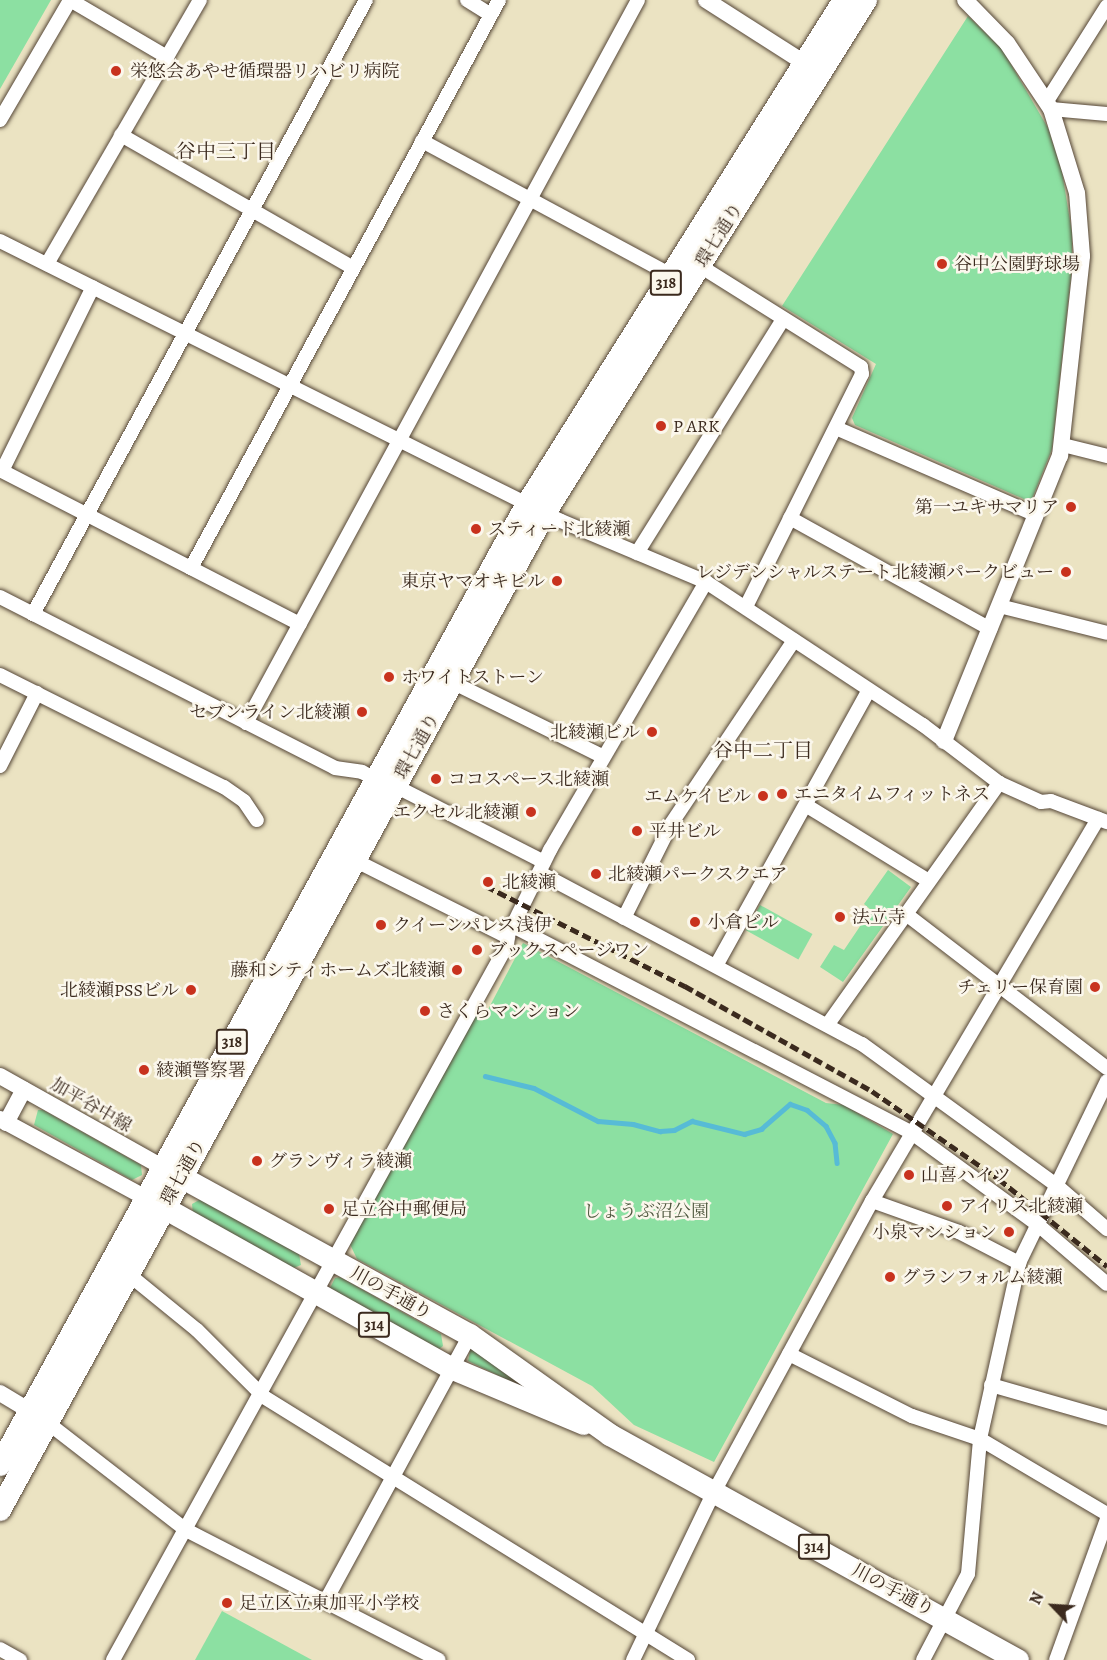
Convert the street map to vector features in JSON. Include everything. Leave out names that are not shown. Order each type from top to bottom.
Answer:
[{"type":"main road","name":"環七通り","points":[[171,1172],[356,861],[385,782],[452,682],[536,508],[700,266],[812,68],[844,0]]},
{"type":"main road","name":"環七通り","points":[[0,1510],[39,1417],[154,1202],[536,508],[671,275],[812,68],[866,0]]},
{"type":"main road","name":"川の手通り","points":[[171,1172],[470,1335],[610,1435]]},
{"type":"main road","name":"環七通り","points":[[0,1465],[39,1417],[127,1274],[154,1202]]},
{"type":"main road","name":"川の手通り","points":[[154,1202],[452,1368],[610,1435],[1018,1660]]},
{"type":"street","points":[[0,120],[70,0],[167,57]]},
{"type":"street","points":[[47,264],[200,0]]},
{"type":"street","points":[[33,614],[366,0]]},
{"type":"street","points":[[467,0],[491,15]]},
{"type":"street","points":[[191,568],[499,0]]},
{"type":"street","points":[[246,723],[638,0]]},
{"type":"street","points":[[706,0],[812,68]]},
{"type":"street","points":[[944,741],[1063,445],[1080,292],[1081,221],[1071,165],[1049,105],[1007,43],[965,0]]},
{"type":"street","points":[[1049,105],[1107,6]]},
{"type":"street","points":[[1049,105],[1107,114]]},
{"type":"street","points":[[121,135],[352,268]]},
{"type":"street","points":[[422,141],[671,275]]},
{"type":"street","points":[[0,241],[536,508],[706,582],[944,741],[999,783],[1041,802],[1051,801],[1103,821],[1001,985],[872,1202],[714,1492],[633,1660]]},
{"type":"street","points":[[700,266],[861,367],[862,374],[746,607]]},
{"type":"street","points":[[93,287],[1,470],[86,516],[300,624]]},
{"type":"street","points":[[637,553],[783,318]]},
{"type":"street","points":[[836,428],[1036,515]]},
{"type":"street","points":[[1063,445],[1107,456]]},
{"type":"street","points":[[790,518],[990,629]]},
{"type":"street","points":[[113,1660],[186,1530],[313,1291],[445,1061],[542,868],[706,582]]},
{"type":"street","points":[[0,597],[335,768],[362,772],[385,782],[542,868],[624,918],[717,964],[828,1024],[936,1095],[1055,1184],[1107,1229]]},
{"type":"street","points":[[999,606],[1107,633]]},
{"type":"street","points":[[624,918],[671,824],[794,640]]},
{"type":"street","points":[[0,675],[224,787],[244,801],[257,820]]},
{"type":"street","points":[[452,682],[604,757]]},
{"type":"street","points":[[717,964],[807,806],[869,690]]},
{"type":"street","points":[[0,766],[37,693]]},
{"type":"street","points":[[828,1024],[999,783]]},
{"type":"street","points":[[807,806],[929,881]]},
{"type":"street","points":[[356,861],[509,931],[912,1133],[1037,1224],[1107,1284]]},
{"type":"street","points":[[906,914],[1107,1068]]},
{"type":"street","name":"加平谷中線","points":[[0,1076],[171,1172]]},
{"type":"street","points":[[924,1660],[968,1574],[980,1439],[1019,1263],[1055,1184],[1107,1081]]},
{"type":"street","points":[[24,1089],[2,1125],[154,1202]]},
{"type":"street","points":[[872,1202],[959,1232],[1019,1263]]},
{"type":"street","points":[[127,1274],[197,1330],[259,1392],[688,1660]]},
{"type":"street","points":[[325,1602],[470,1335]]},
{"type":"street","points":[[789,1354],[912,1416],[980,1439],[1107,1516],[1056,1660]]},
{"type":"street","points":[[991,1385],[1107,1418]]},
{"type":"street","points":[[0,1394],[39,1417],[186,1530],[439,1660]]},
{"type":"street","points":[[0,1649],[20,1660]]},
{"type":"green space","points":[[0,0],[51,0],[0,89]]},
{"type":"green space","points":[[968,16],[1002,49],[1048,128],[1062,172],[1072,233],[1072,267],[1052,449],[1032,499],[1026,500],[855,425],[852,418],[876,364],[782,306]]},
{"type":"green space","points":[[888,870],[911,887],[843,982],[820,967],[834,945],[844,950],[871,910],[864,904]]},
{"type":"green space","points":[[760,905],[812,934],[798,959],[746,930]]},
{"type":"green space","name":"しょうぶ沼公園","points":[[523,943],[826,1103],[844,1105],[893,1134],[714,1462],[634,1425],[592,1386],[357,1259],[348,1240],[475,1014],[483,1019]]},
{"type":"green space","points":[[38,1110],[43,1110],[141,1165],[142,1175],[132,1180],[34,1125]]},
{"type":"green space","points":[[201,1199],[299,1254],[301,1265],[291,1269],[193,1214],[192,1204]]},
{"type":"green space","points":[[340,1277],[441,1334],[443,1346],[439,1349],[330,1288],[335,1278]]},
{"type":"green space","points":[[471,1346],[563,1406],[468,1361]]},
{"type":"green space","points":[[222,1611],[312,1660],[195,1660]]},
{"type":"waterway","points":[[485,1076],[534,1088],[598,1121],[633,1124],[660,1131],[674,1130],[692,1121],[744,1134],[761,1129],[790,1104],[807,1110],[826,1126],[835,1143],[837,1163]]},
{"type":"railway","points":[[486,886],[685,986],[872,1091],[999,1179],[1107,1266]]},
{"type":"place","name":"栄悠会あやせ循環器リハビリ病院","points":[[116,71]]},
{"type":"place","name":"谷中公園野球場","points":[[942,264]]},
{"type":"place","name":"P ARK","points":[[661,426]]},
{"type":"place","name":"第一ユキサマリア","points":[[1071,507]]},
{"type":"place","name":"スティード北綾瀬","points":[[476,529]]},
{"type":"place","name":"レジデンシャルステート北綾瀬パークビュー","points":[[1066,572]]},
{"type":"place","name":"東京ヤマオキビル","points":[[557,581]]},
{"type":"place","name":"ホワイトストーン","points":[[389,677]]},
{"type":"place","name":"セブンライン北綾瀬","points":[[362,712]]},
{"type":"place","name":"北綾瀬ビル","points":[[652,732]]},
{"type":"place","name":"ココスペース北綾瀬","points":[[436,779]]},
{"type":"place","name":"エニタイムフィットネス","points":[[782,794]]},
{"type":"place","name":"エムケイビル","points":[[763,796]]},
{"type":"place","name":"エクセル北綾瀬","points":[[531,812]]},
{"type":"place","name":"平井ビル","points":[[637,831]]},
{"type":"place","name":"北綾瀬パークスクエア","points":[[596,874]]},
{"type":"place","name":"北綾瀬","points":[[488,882]]},
{"type":"place","name":"法立寺","points":[[840,917]]},
{"type":"place","name":"小倉ビル","points":[[695,922]]},
{"type":"place","name":"クイーンパレス浅伊","points":[[381,925]]},
{"type":"place","name":"ブックスページワン","points":[[477,950]]},
{"type":"place","name":"藤和シティホームズ北綾瀬","points":[[457,970]]},
{"type":"place","name":"チェリー保育園","points":[[1095,987]]},
{"type":"place","name":"北綾瀬PSSビル","points":[[191,990]]},
{"type":"place","name":"さくらマンション","points":[[425,1011]]},
{"type":"place","name":"綾瀬警察署","points":[[144,1070]]},
{"type":"place","name":"グランヴィラ綾瀬","points":[[257,1161]]},
{"type":"place","name":"山喜ハイツ","points":[[909,1175]]},
{"type":"place","name":"アイリス北綾瀬","points":[[947,1206]]},
{"type":"place","name":"足立谷中郵便局","points":[[329,1209]]},
{"type":"place","name":"小泉マンション","points":[[1009,1232]]},
{"type":"place","name":"グランフォルム綾瀬","points":[[890,1277]]},
{"type":"place","name":"足立区立東加平小学校","points":[[227,1603]]},
{"type":"district","name":"谷中三丁目","points":[[226,151]]},
{"type":"district","name":"谷中二丁目","points":[[763,750]]}]
